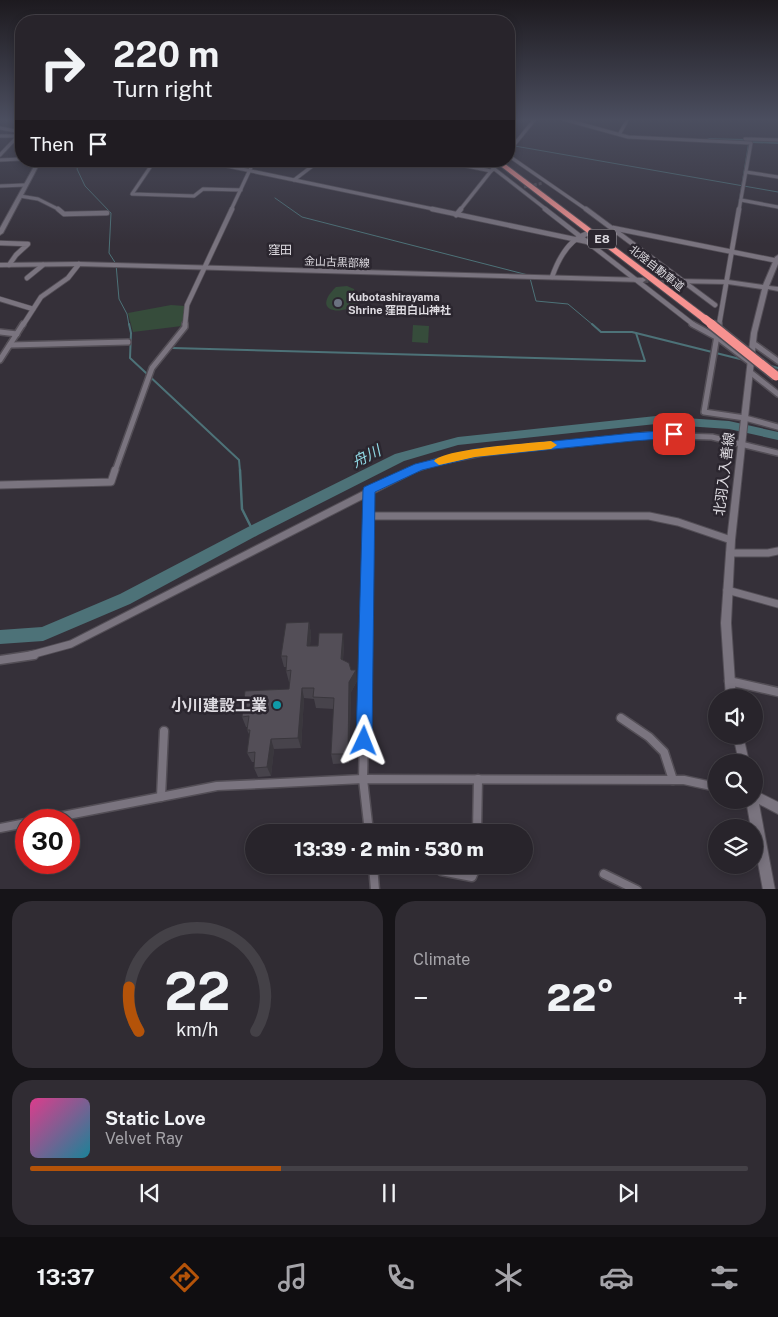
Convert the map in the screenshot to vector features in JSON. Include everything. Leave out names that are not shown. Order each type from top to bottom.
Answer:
[{"type":"highway","name":"北陸自動車道","points":[[505,167],[706,316]]},
{"type":"highway","name":"北陸自動車道","points":[[512,167],[706,316],[777,374]]},
{"type":"main road","points":[[0,232],[36,167]]},
{"type":"main road","name":"北羽入入善線","points":[[730,689],[726,623],[730,540],[757,318],[766,286],[778,259]]},
{"type":"main road","name":"金山古黒部線","points":[[0,265],[79,264],[643,280]]},
{"type":"main road","points":[[673,281],[728,282],[778,289]]},
{"type":"main road","points":[[763,800],[778,808]]},
{"type":"main road","points":[[754,809],[769,889]]},
{"type":"street","points":[[515,160],[715,305]]},
{"type":"street","points":[[748,160],[704,412],[778,427]]},
{"type":"street","points":[[150,167],[132,194],[194,196],[203,189],[241,190]]},
{"type":"street","points":[[231,167],[588,242]]},
{"type":"street","points":[[0,485],[111,482],[152,368],[185,327],[187,305],[251,167]]},
{"type":"street","points":[[294,180],[311,167]]},
{"type":"street","points":[[475,167],[492,170]]},
{"type":"street","points":[[489,167],[522,187],[697,328],[718,338],[751,363]]},
{"type":"street","points":[[456,215],[492,170]]},
{"type":"street","points":[[746,172],[778,177]]},
{"type":"street","points":[[0,186],[25,185]]},
{"type":"street","points":[[20,196],[37,199],[58,208],[64,214],[107,214]]},
{"type":"street","points":[[741,200],[778,206]]},
{"type":"street","points":[[611,229],[778,259]]},
{"type":"street","points":[[552,277],[555,268],[575,240],[580,235],[586,234]]},
{"type":"street","points":[[0,243],[28,244],[16,255],[9,265]]},
{"type":"street","points":[[0,360],[41,297],[68,278],[79,264]]},
{"type":"street","points":[[27,278],[43,265]]},
{"type":"street","points":[[0,299],[33,309]]},
{"type":"street","points":[[0,332],[17,334]]},
{"type":"street","points":[[10,345],[128,342]]},
{"type":"street","points":[[753,344],[778,362]]},
{"type":"street","points":[[750,372],[778,394]]},
{"type":"street","points":[[0,660],[71,644],[369,490],[419,467],[475,453],[674,434],[743,442],[778,453]]},
{"type":"street","points":[[368,824],[363,778],[370,516],[369,490]]},
{"type":"street","points":[[370,516],[649,516],[678,522],[730,540]]},
{"type":"street","points":[[730,553],[768,553],[778,551]]},
{"type":"street","points":[[727,590],[778,604]]},
{"type":"street","points":[[729,681],[778,692]]},
{"type":"street","points":[[621,718],[664,752],[673,780]]},
{"type":"street","points":[[161,797],[164,731]]},
{"type":"street","points":[[80,813],[217,786],[363,778],[684,780],[708,785]]},
{"type":"street","points":[[477,824],[478,779]]},
{"type":"street","points":[[0,828],[15,825]]},
{"type":"street","points":[[373,874],[375,889]]},
{"type":"street","points":[[456,874],[472,877],[473,874]]},
{"type":"street","points":[[604,874],[635,889]]},
{"type":"green space","points":[[347,286],[354,289],[358,304],[342,310],[330,309],[326,301],[329,295],[336,287]]},
{"type":"green space","points":[[171,305],[185,306],[182,326],[133,332],[128,313]]},
{"type":"green space","points":[[413,325],[429,326],[428,343],[412,342]]},
{"type":"building","name":"小川建設工業","points":[[309,622],[307,646],[318,646],[319,633],[343,633],[341,659],[349,663],[351,670],[356,670],[349,682],[348,754],[331,754],[334,698],[313,697],[314,688],[302,688],[298,738],[271,739],[267,767],[254,768],[255,752],[247,753],[250,730],[247,730],[249,716],[242,717],[245,691],[289,689],[291,670],[286,671],[287,656],[281,656],[286,623]]},
{"type":"waterway","points":[[598,160],[742,186]]},
{"type":"waterway","points":[[742,186],[746,160]]},
{"type":"waterway","points":[[78,167],[85,186],[111,213],[109,253],[116,264],[119,299],[127,314],[129,325]]},
{"type":"waterway","points":[[738,208],[742,186]]},
{"type":"waterway","points":[[742,186],[778,192]]},
{"type":"waterway","points":[[275,198],[302,217],[528,275]]},
{"type":"waterway","points":[[530,278],[536,301],[568,304],[593,325]]},
{"type":"waterway","points":[[717,323],[720,308]]},
{"type":"waterway","points":[[129,324],[131,333],[130,358],[239,460],[240,471]]},
{"type":"waterway","points":[[592,324],[601,332],[636,333]]},
{"type":"waterway","points":[[172,348],[645,361],[636,333]]},
{"type":"waterway","points":[[636,333],[744,360]]},
{"type":"waterway","points":[[771,366],[778,368]]},
{"type":"waterway","name":"舟川","points":[[0,637],[43,634],[125,599],[253,531],[400,457],[458,441],[656,420],[729,425],[778,436]]},
{"type":"waterway","points":[[240,470],[242,509],[253,531]]},
{"type":"tunnel","points":[[524,187],[543,183]]},
{"type":"tunnel","points":[[589,234],[609,231]]},
{"type":"tunnel","points":[[643,280],[673,281]]},
{"type":"slow traffic","points":[[439,461],[475,453],[551,445]]},
{"type":"place","name":"Kubotashirayama Shrine 窪田白山神社","points":[[338,303]]},
{"type":"place","name":"小川建設工業","points":[[277,705]]},
{"type":"district","name":"窪田","points":[[280,250]]},
{"type":"route","points":[[364,741],[370,516],[369,490],[419,467],[475,453],[674,434]]}]
